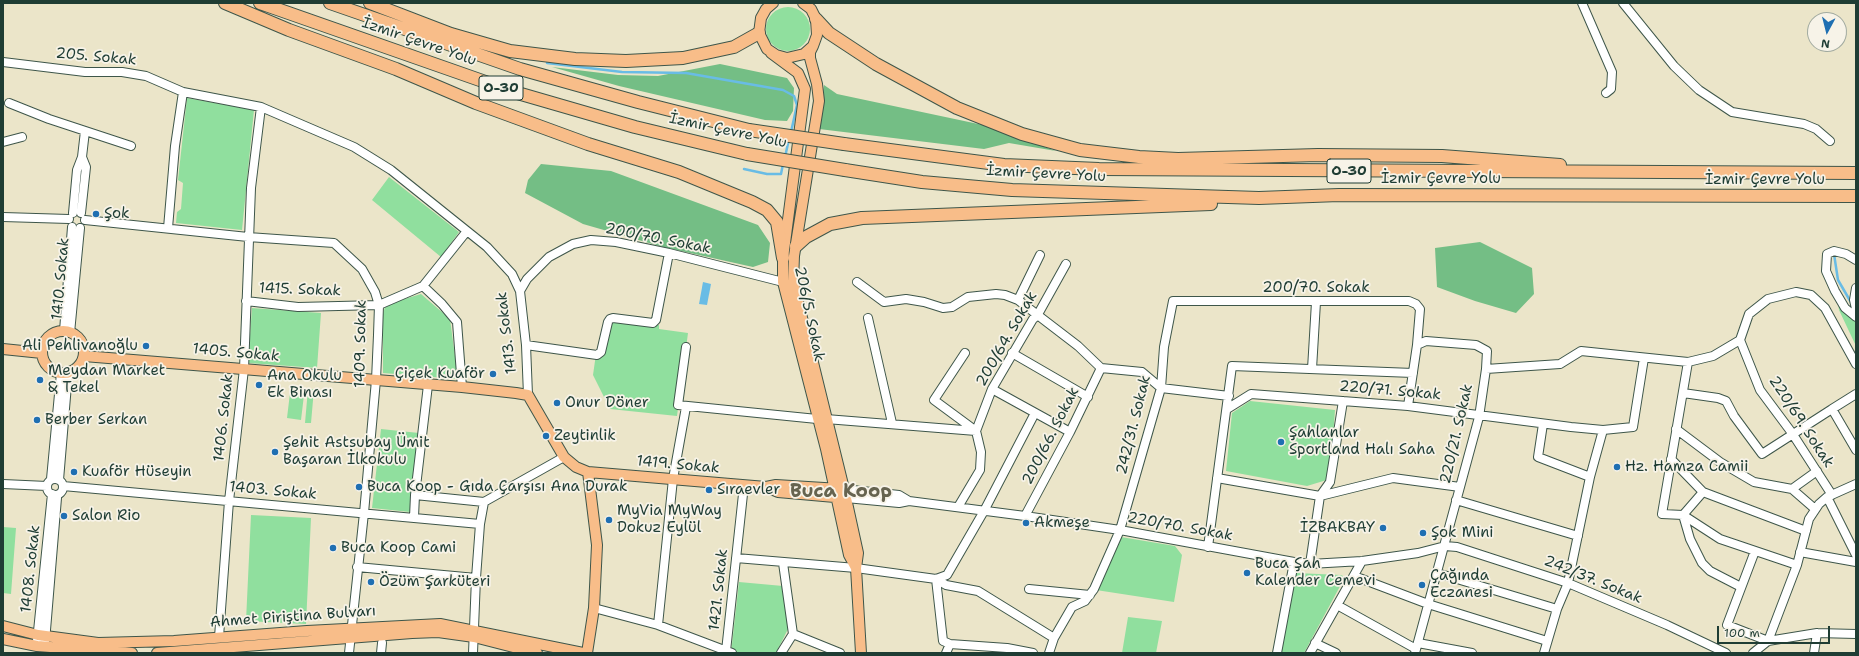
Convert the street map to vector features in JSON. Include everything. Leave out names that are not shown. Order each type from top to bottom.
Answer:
[{"type":"highway","points":[[225,3],[289,30],[396,69],[498,111],[588,144],[679,172],[752,202],[767,210],[777,222],[783,258]]},
{"type":"highway","name":"İzmir Çevre Yolu","points":[[260,3],[514,92],[635,127],[747,154],[922,182],[1012,190],[1259,198],[1338,195],[1856,196]]},
{"type":"highway","name":"İzmir Çevre Yolu","points":[[330,3],[520,69],[638,102],[749,130],[844,144],[1004,164],[1099,169],[1856,173]]},
{"type":"highway","points":[[370,3],[451,34],[510,51],[575,59],[626,61],[683,58],[734,47],[759,33]]},
{"type":"highway","points":[[816,19],[829,33],[876,64],[957,108],[1022,134],[1080,150],[1139,157],[1178,159],[1318,155],[1442,156],[1673,172]]},
{"type":"highway","points":[[796,246],[806,237],[830,224],[862,218],[1217,203],[1259,198]]},
{"type":"main road","points":[[803,3],[811,9],[816,19]]},
{"type":"main road","points":[[759,33],[761,18],[770,4]]},
{"type":"main road","name":"206/5. Sokak","points":[[816,19],[818,30],[810,52],[810,58],[817,84],[819,101],[796,246],[793,267],[793,282],[822,419],[840,493],[858,553],[856,568],[861,653]]},
{"type":"main road","name":"206/5. Sokak","points":[[759,33],[763,44],[798,73],[805,89],[783,258],[783,282],[822,419]]},
{"type":"main road","points":[[771,52],[782,57],[793,58],[804,54],[813,46]]},
{"type":"main road","points":[[57,332],[67,332],[81,342],[84,356],[78,367],[64,373],[50,369],[46,365],[42,353],[43,346],[48,338],[57,332]]},
{"type":"main road","points":[[3,349],[42,353]]},
{"type":"main road","name":"1405. Sokak","points":[[84,356],[462,387],[528,396]]},
{"type":"main road","name":"1413. Sokak","points":[[528,396],[564,457],[576,467],[588,472]]},
{"type":"main road","points":[[587,653],[594,608],[596,545],[588,472]]},
{"type":"main road","name":"1419. Sokak","points":[[588,472],[744,486],[766,487],[776,485],[840,493]]},
{"type":"main road","name":"Ahmet Piriştina Bulvarı","points":[[157,653],[257,649],[351,633],[440,624],[537,653]]},
{"type":"main road","name":"Ahmet Piriştina Bulvarı","points":[[3,626],[42,635],[98,643],[174,641],[219,637],[351,633]]},
{"type":"main road","name":"Ahmet Piriştina Bulvarı","points":[[474,634],[583,653]]},
{"type":"main road","points":[[3,639],[41,647],[132,653]]},
{"type":"street","points":[[1582,3],[1612,72],[1611,89],[1606,93]]},
{"type":"street","points":[[1623,3],[1674,66],[1699,90],[1732,112],[1804,124],[1816,128],[1830,141]]},
{"type":"street","name":"205. Sokak","points":[[3,62],[85,72],[122,72],[146,76],[183,92]]},
{"type":"street","points":[[168,228],[175,146],[183,92]]},
{"type":"street","name":"1413. Sokak","points":[[183,92],[260,106],[354,148],[391,170],[487,247],[512,274],[520,291],[526,345],[528,396]]},
{"type":"street","points":[[9,103],[49,119],[131,146]]},
{"type":"street","name":"1406. Sokak","points":[[219,637],[229,501],[244,369],[248,237],[251,188],[260,106]]},
{"type":"street","name":"1410. Sokak","points":[[67,332],[77,220],[86,167],[82,157],[85,131]]},
{"type":"street","points":[[3,142],[22,137]]},
{"type":"street","name":"1409. Sokak","points":[[3,217],[77,220],[248,237],[334,243],[362,269],[375,292],[379,305],[376,380],[349,653]]},
{"type":"street","name":"1415. Sokak","points":[[246,301],[298,307],[379,305],[423,286],[467,231]]},
{"type":"street","name":"200/70. Sokak","points":[[520,291],[527,279],[549,257],[573,244],[582,241],[616,242],[669,253],[783,282]]},
{"type":"street","points":[[1856,260],[1846,254],[1834,251],[1827,254],[1826,271],[1845,308],[1856,317]]},
{"type":"street","points":[[526,345],[598,354],[601,352],[610,319],[613,318],[649,324],[655,321],[669,253]]},
{"type":"street","points":[[1018,300],[1040,255]]},
{"type":"street","name":"200/64. Sokak","points":[[976,431],[992,389],[1012,353],[1033,319],[1037,316],[1066,264]]},
{"type":"street","points":[[857,282],[884,302],[906,299],[924,302],[943,308],[952,307],[968,297],[996,294],[1005,295],[1018,300],[1078,346],[1101,368],[1142,372],[1161,388],[1229,396]]},
{"type":"street","points":[[423,286],[442,304],[457,322],[462,387]]},
{"type":"street","points":[[1856,288],[1854,300],[1856,309]]},
{"type":"street","points":[[1486,369],[1560,364],[1581,351],[1688,362],[1713,356],[1740,340],[1749,314],[1768,299],[1796,292],[1811,295],[1825,308],[1856,364]]},
{"type":"street","name":"200/70. Sokak","points":[[1173,301],[1409,301],[1416,304],[1420,309],[1417,345]]},
{"type":"street","name":"242/31. Sokak","points":[[1090,595],[1120,530],[1161,388],[1164,347],[1173,301]]},
{"type":"street","points":[[1312,369],[1316,302]]},
{"type":"street","points":[[868,318],[892,423]]},
{"type":"street","name":"220/69. Sokak","points":[[1740,340],[1760,390],[1792,433],[1817,471],[1856,555]]},
{"type":"street","name":"220/21. Sokak","points":[[1416,648],[1445,546],[1479,416],[1486,369],[1487,350],[1476,345],[1426,341],[1417,345]]},
{"type":"street","points":[[1408,406],[1417,345]]},
{"type":"street","points":[[686,347],[678,405],[686,407],[822,419],[892,423],[976,431]]},
{"type":"street","points":[[1012,353],[1088,397]]},
{"type":"street","points":[[958,507],[980,470],[981,452],[976,431],[934,400],[965,354]]},
{"type":"street","name":"220/71. Sokak","points":[[1227,409],[1251,394],[1408,406],[1543,424],[1603,430],[1633,427],[1644,358]]},
{"type":"street","points":[[1688,362],[1662,514],[1683,515],[1720,539],[1797,565]]},
{"type":"street","points":[[1208,547],[1232,366],[1413,373]]},
{"type":"street","name":"200/66. Sokak","points":[[1026,516],[1088,397],[1101,368]]},
{"type":"street","points":[[55,483],[62,492],[55,495],[48,491],[55,483],[64,373]]},
{"type":"street","points":[[414,516],[415,495],[428,385]]},
{"type":"street","points":[[992,389],[1070,432]]},
{"type":"street","points":[[1682,393],[1718,398],[1726,401],[1734,416],[1762,454],[1792,433],[1856,394]]},
{"type":"street","points":[[1310,564],[1320,496],[1330,482],[1343,401]]},
{"type":"street","points":[[658,625],[673,479],[686,407]]},
{"type":"street","points":[[1832,409],[1856,450]]},
{"type":"street","points":[[936,580],[947,575],[984,511],[1035,413]]},
{"type":"street","points":[[1543,424],[1538,457],[1590,477]]},
{"type":"street","points":[[1676,429],[1720,462],[1754,482],[1792,489],[1816,509]]},
{"type":"street","points":[[1544,653],[1557,608],[1568,583],[1590,477],[1603,430]]},
{"type":"street","points":[[415,495],[484,502],[564,457]]},
{"type":"street","points":[[1671,459],[1703,492],[1806,531]]},
{"type":"street","points":[[1792,489],[1817,471]]},
{"type":"street","points":[[1217,478],[1320,496],[1393,478],[1460,487]]},
{"type":"street","name":"1403. Sokak","points":[[3,484],[55,483],[229,501],[414,516],[480,524]]},
{"type":"street","points":[[1768,641],[1797,565],[1809,519],[1816,509],[1829,496],[1856,484]]},
{"type":"street","name":"1421. Sokak","points":[[729,652],[736,558],[744,486]]},
{"type":"street","points":[[1683,515],[1703,492]]},
{"type":"street","name":"220/70. Sokak","points":[[840,493],[899,503],[909,501],[1120,530],[1208,547],[1310,564],[1362,561],[1418,553],[1445,546]]},
{"type":"street","name":"1408. Sokak","points":[[41,647],[55,495]]},
{"type":"street","points":[[1456,500],[1578,536]]},
{"type":"street","points":[[472,653],[480,524],[484,502]]},
{"type":"street","points":[[1683,515],[1690,539],[1702,563],[1710,570],[1741,587]]},
{"type":"street","name":"242/37. Sokak","points":[[1445,546],[1457,547],[1568,583],[1670,626],[1726,653]]},
{"type":"street","points":[[1755,551],[1727,625],[1768,641]]},
{"type":"street","points":[[1800,552],[1856,562]]},
{"type":"street","points":[[736,558],[856,568],[936,580],[946,585],[978,591],[1054,638]]},
{"type":"street","points":[[1310,653],[1362,561]]},
{"type":"street","points":[[1277,653],[1294,562]]},
{"type":"street","points":[[781,653],[793,634],[783,563]]},
{"type":"street","points":[[357,567],[476,578]]},
{"type":"street","points":[[1437,573],[1557,608]]},
{"type":"street","points":[[1354,576],[1428,604],[1547,641]]},
{"type":"street","points":[[936,580],[943,641],[950,644],[1033,653]]},
{"type":"street","points":[[1029,589],[1090,595]]},
{"type":"street","points":[[1049,653],[1054,638],[1072,607],[1085,601],[1090,595]]},
{"type":"street","points":[[1337,605],[1416,648],[1472,653]]},
{"type":"street","points":[[594,608],[658,625],[729,652]]},
{"type":"street","points":[[1814,653],[1817,633]]},
{"type":"street","points":[[1753,653],[1768,641],[1817,633],[1856,634]]},
{"type":"street","points":[[793,634],[840,653]]},
{"type":"street","points":[[381,653],[382,643]]},
{"type":"street","points":[[1315,643],[1336,653]]},
{"type":"street","points":[[946,653],[950,644]]},
{"type":"green space","points":[[784,7],[792,7],[797,8],[804,13],[809,20],[809,38],[804,45],[797,50],[784,51],[776,48],[769,41],[766,33],[766,25],[769,17],[776,10]]},
{"type":"green space","points":[[720,64],[787,78],[794,88],[793,111],[787,121],[765,120],[619,86],[552,67],[618,75],[658,76]]},
{"type":"green space","points":[[824,85],[837,94],[983,125],[1056,151],[1009,143],[984,149],[819,129]]},
{"type":"green space","points":[[187,98],[254,110],[242,230],[176,223],[177,212],[181,209],[183,183],[178,180]]},
{"type":"green space","points":[[541,164],[611,171],[758,225],[770,243],[768,262],[753,267],[663,247],[583,224],[525,193],[528,180]]},
{"type":"green space","points":[[389,177],[459,232],[441,257],[372,200]]},
{"type":"green space","points":[[1480,242],[1532,268],[1534,294],[1516,313],[1475,301],[1437,287],[1435,248]]},
{"type":"green space","points":[[421,294],[450,319],[458,379],[383,373],[383,314],[385,307],[391,303]]},
{"type":"green space","points":[[1837,295],[1856,314],[1856,346],[1839,310]]},
{"type":"green space","points":[[252,308],[321,313],[317,368],[248,363]]},
{"type":"green space","points":[[608,322],[659,325],[659,329],[688,333],[677,416],[610,409],[593,375],[596,354]]},
{"type":"green space","points":[[308,389],[314,389],[311,423],[305,423]]},
{"type":"green space","points":[[290,393],[304,395],[301,420],[287,418]]},
{"type":"green space","name":"Şahlanlar Sportland Halı Saha","points":[[1250,401],[1335,410],[1330,479],[1307,486],[1226,471],[1232,413]]},
{"type":"green space","points":[[381,429],[419,433],[410,512],[372,508]]},
{"type":"green space","points":[[251,515],[311,518],[306,624],[246,621]]},
{"type":"green space","points":[[3,527],[16,528],[11,594],[3,593]]},
{"type":"green space","points":[[1121,537],[1175,546],[1182,555],[1174,602],[1096,590]]},
{"type":"green space","points":[[1296,573],[1341,575],[1345,577],[1304,653],[1280,653]]},
{"type":"green space","points":[[739,582],[783,586],[788,629],[776,653],[731,653]]},
{"type":"green space","points":[[1128,617],[1162,621],[1156,653],[1122,653]]},
{"type":"water","points":[[703,282],[711,284],[707,305],[699,304]]},
{"type":"waterway","points":[[547,63],[622,72],[686,73],[783,90],[794,96],[797,105],[791,132]]},
{"type":"waterway","points":[[785,157],[789,139]]},
{"type":"waterway","points":[[744,169],[767,174],[781,174],[783,164]]},
{"type":"waterway","points":[[1834,254],[1838,280],[1852,304]]},
{"type":"place","name":"Şok","points":[[96,214]]},
{"type":"place","name":"Ali Pehlivanoğlu","points":[[146,346]]},
{"type":"place","name":"Çiçek Kuaför","points":[[493,374]]},
{"type":"place","name":"Meydan Market & Tekel","points":[[40,380]]},
{"type":"place","name":"Ana Okulu Ek Binası","points":[[259,385]]},
{"type":"place","name":"Onur Döner","points":[[557,403]]},
{"type":"place","name":"Berber Serkan","points":[[37,420]]},
{"type":"place","name":"Zeytinlik","points":[[546,436]]},
{"type":"place","name":"Şahlanlar Sportland Halı Saha","points":[[1281,442]]},
{"type":"place","name":"Şehit Astsubay Ümit Başaran İlkokulu","points":[[275,452]]},
{"type":"place","name":"Hz. Hamza Camii","points":[[1617,467]]},
{"type":"place","name":"Kuaför Hüseyin","points":[[74,472]]},
{"type":"place","name":"Buca Koop - Gıda Çarşısı Ana Durak","points":[[359,487]]},
{"type":"place","name":"Sıraevler","points":[[709,490]]},
{"type":"place","name":"Salon Rio","points":[[64,516]]},
{"type":"place","name":"MyVia MyWay Dokuz Eylül","points":[[609,520]]},
{"type":"place","name":"Akmeşe","points":[[1026,523]]},
{"type":"place","name":"İZBAKBAY","points":[[1383,528]]},
{"type":"place","name":"Şok Mini","points":[[1423,533]]},
{"type":"place","name":"Buca Koop Cami","points":[[333,548]]},
{"type":"place","name":"Buca Şah Kalender Cemevi","points":[[1247,573]]},
{"type":"place","name":"Özüm Şarküteri","points":[[371,582]]},
{"type":"place","name":"Çağında Eczanesi","points":[[1422,585]]},
{"type":"district","name":"Buca Koop","points":[[841,492]]}]
